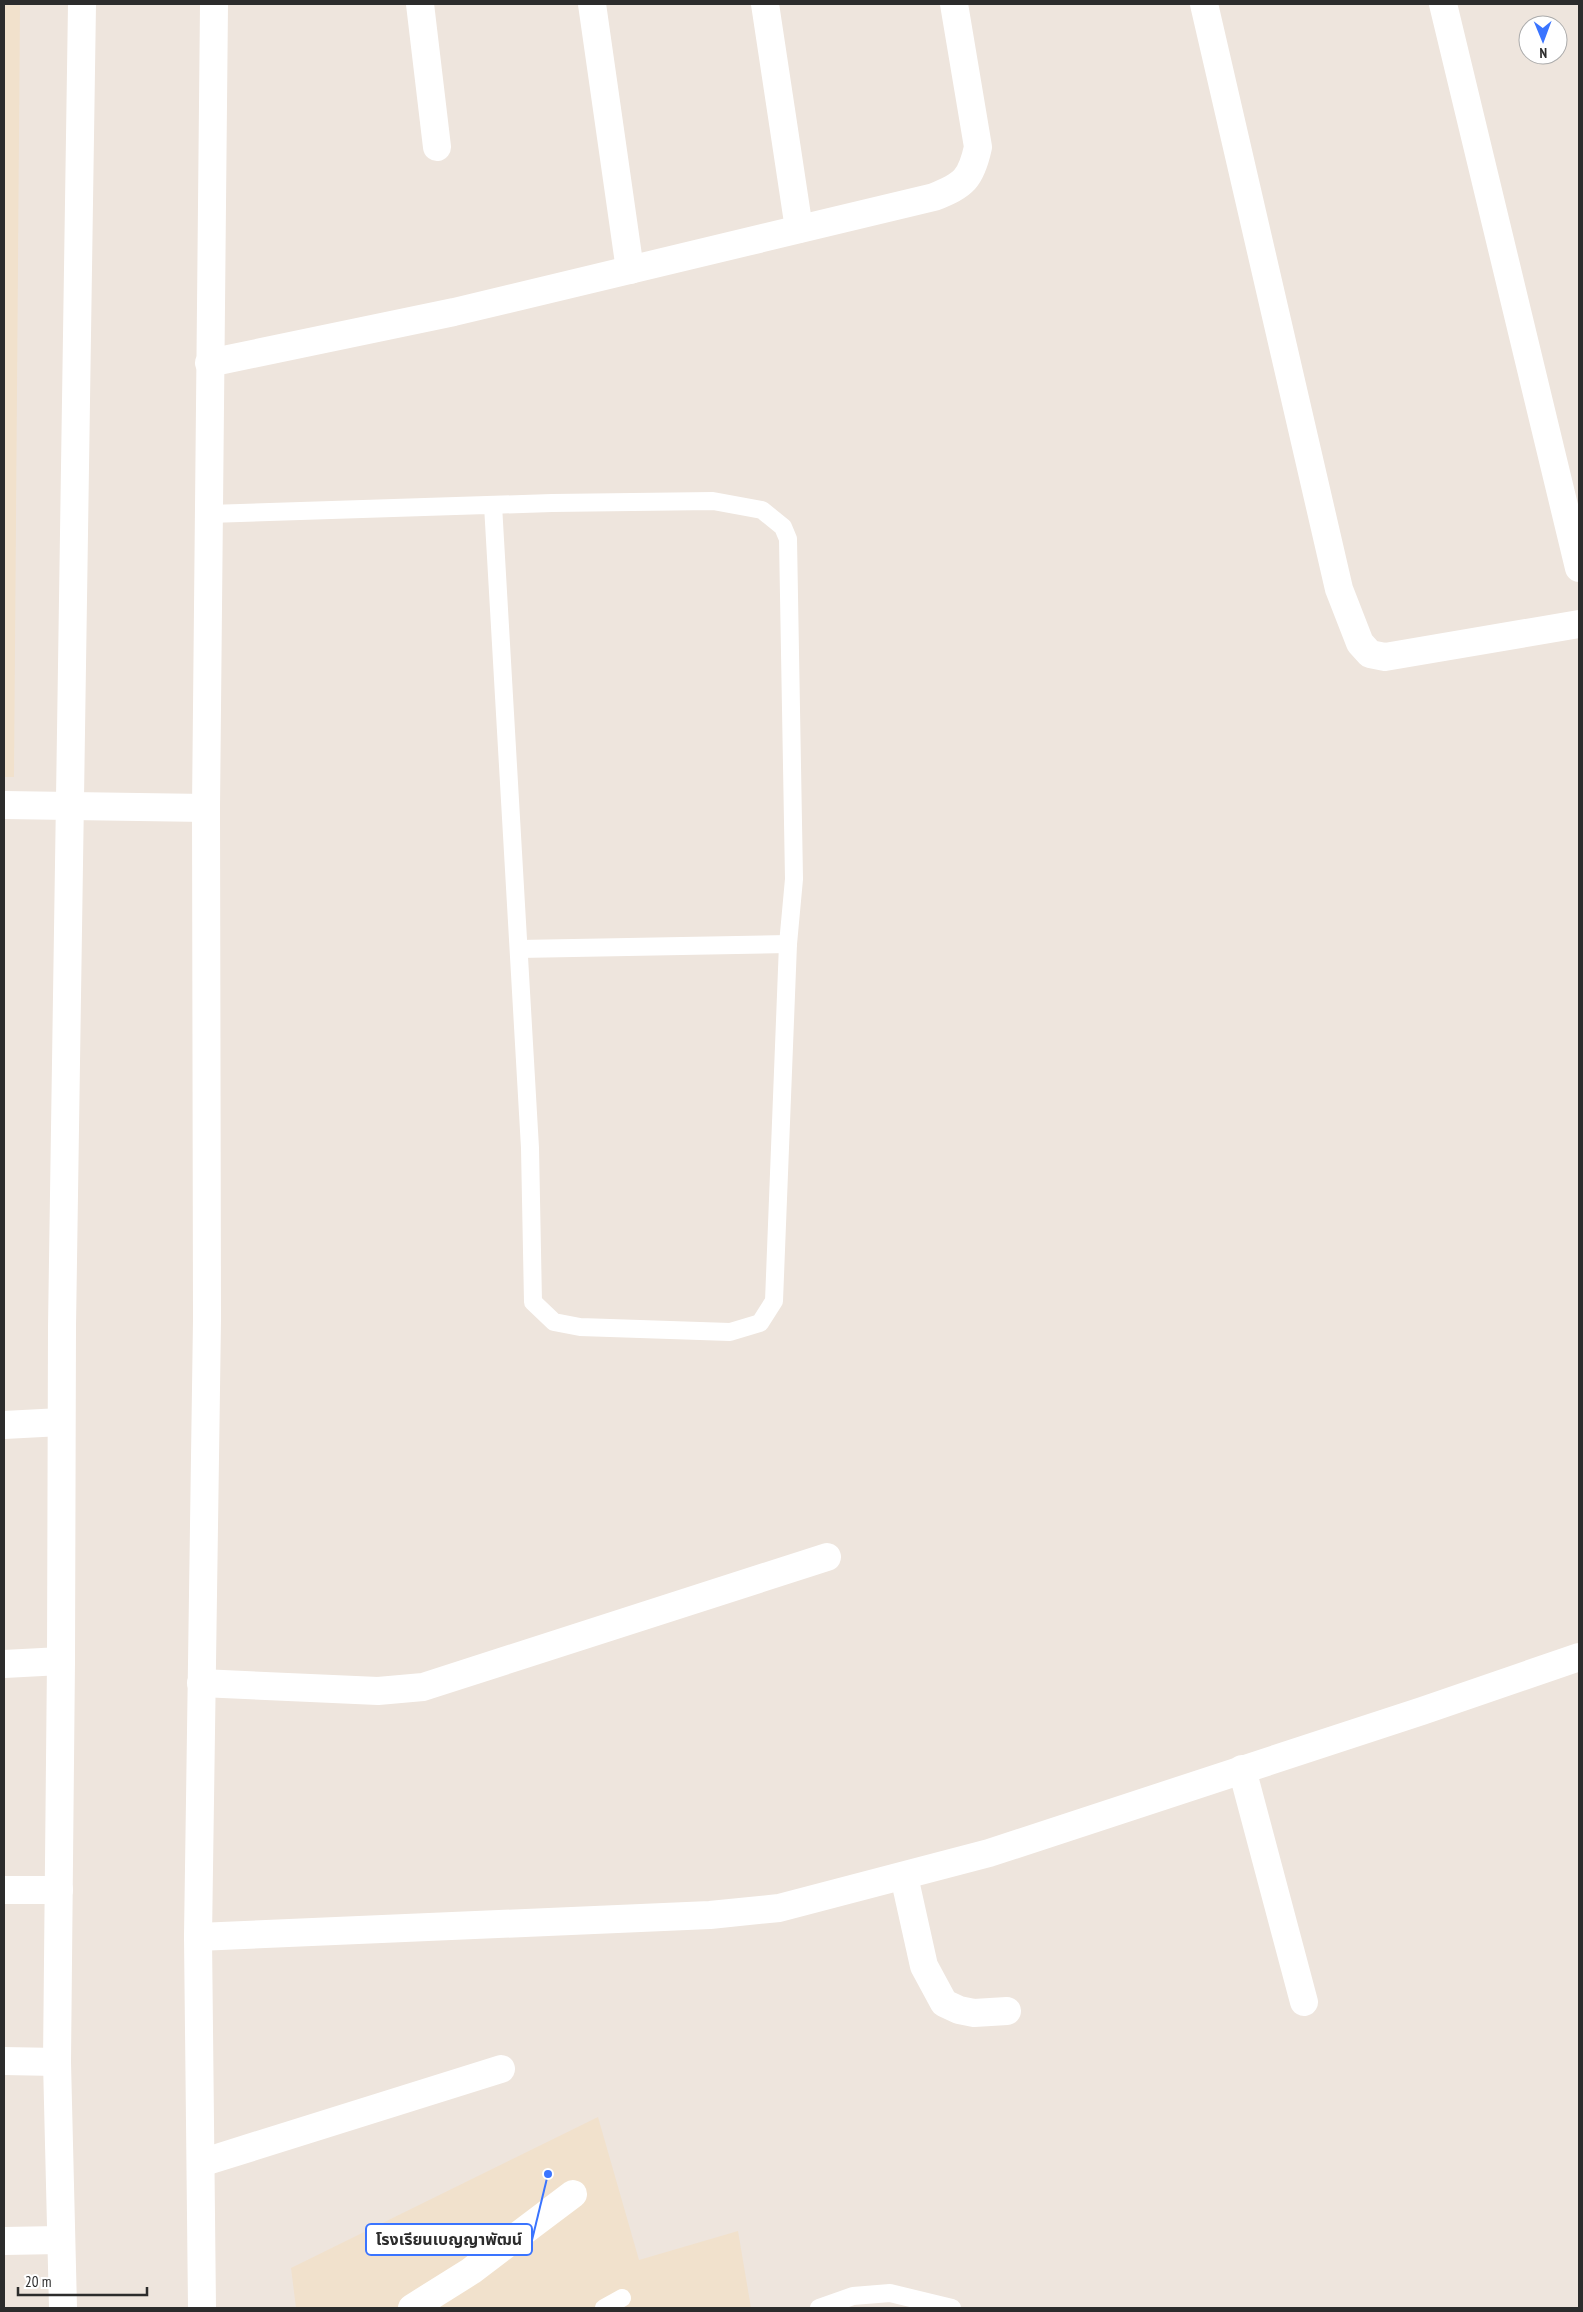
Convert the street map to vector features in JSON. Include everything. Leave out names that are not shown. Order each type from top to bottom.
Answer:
[{"type":"street","points":[[63,2308],[57,2062],[62,1661],[62,1422],[82,4]]},
{"type":"street","points":[[202,2308],[198,1937],[208,1320],[206,808],[214,4]]},
{"type":"street","points":[[420,4],[436,147]]},
{"type":"street","points":[[592,4],[630,270]]},
{"type":"street","points":[[764,4],[799,229]]},
{"type":"street","points":[[209,363],[454,312],[934,197],[953,189],[964,181],[974,168],[978,148],[954,4]]},
{"type":"street","points":[[1204,4],[1339,589],[1360,644],[1370,654],[1385,657],[1579,624]]},
{"type":"street","points":[[1444,4],[1569,478],[1579,568]]},
{"type":"street","points":[[4,805],[206,808]]},
{"type":"street","points":[[4,1425],[62,1422]]},
{"type":"street","points":[[201,1683],[378,1691],[423,1686],[827,1557]]},
{"type":"street","points":[[198,1937],[710,1915],[779,1908],[989,1853],[1242,1768],[1422,1711],[1579,1657]]},
{"type":"street","points":[[4,1664],[62,1661]]},
{"type":"street","points":[[1242,1768],[1304,2002]]},
{"type":"street","points":[[904,1876],[924,1966],[944,2003],[959,2010],[974,2013],[1007,2011]]},
{"type":"street","points":[[4,1890],[59,1890]]},
{"type":"street","points":[[4,2061],[57,2062]]},
{"type":"street","points":[[200,2163],[501,2070]]},
{"type":"street","points":[[412,2308],[471,2271],[573,2194]]},
{"type":"street","points":[[4,2241],[60,2240]]},
{"type":"lane","points":[[209,514],[493,505],[713,502],[762,510],[783,527],[788,539],[794,879],[788,944],[774,1301],[760,1323],[730,1332],[580,1327],[554,1322],[533,1302],[530,1148],[493,505]]},
{"type":"lane","points":[[519,949],[788,944]]},
{"type":"lane","points":[[819,2308],[853,2296],[890,2293],[952,2308]]},
{"type":"lane","points":[[604,2308],[622,2298]]},
{"type":"shaded area","points":[[4,4],[20,4],[14,777],[4,777]]},
{"type":"shaded area","points":[[598,2117],[639,2260],[738,2231],[751,2308],[296,2308],[291,2268]]},
{"type":"place","name":"โรงเรียนเบญญาพัฒน์","points":[[548,2174]]}]
